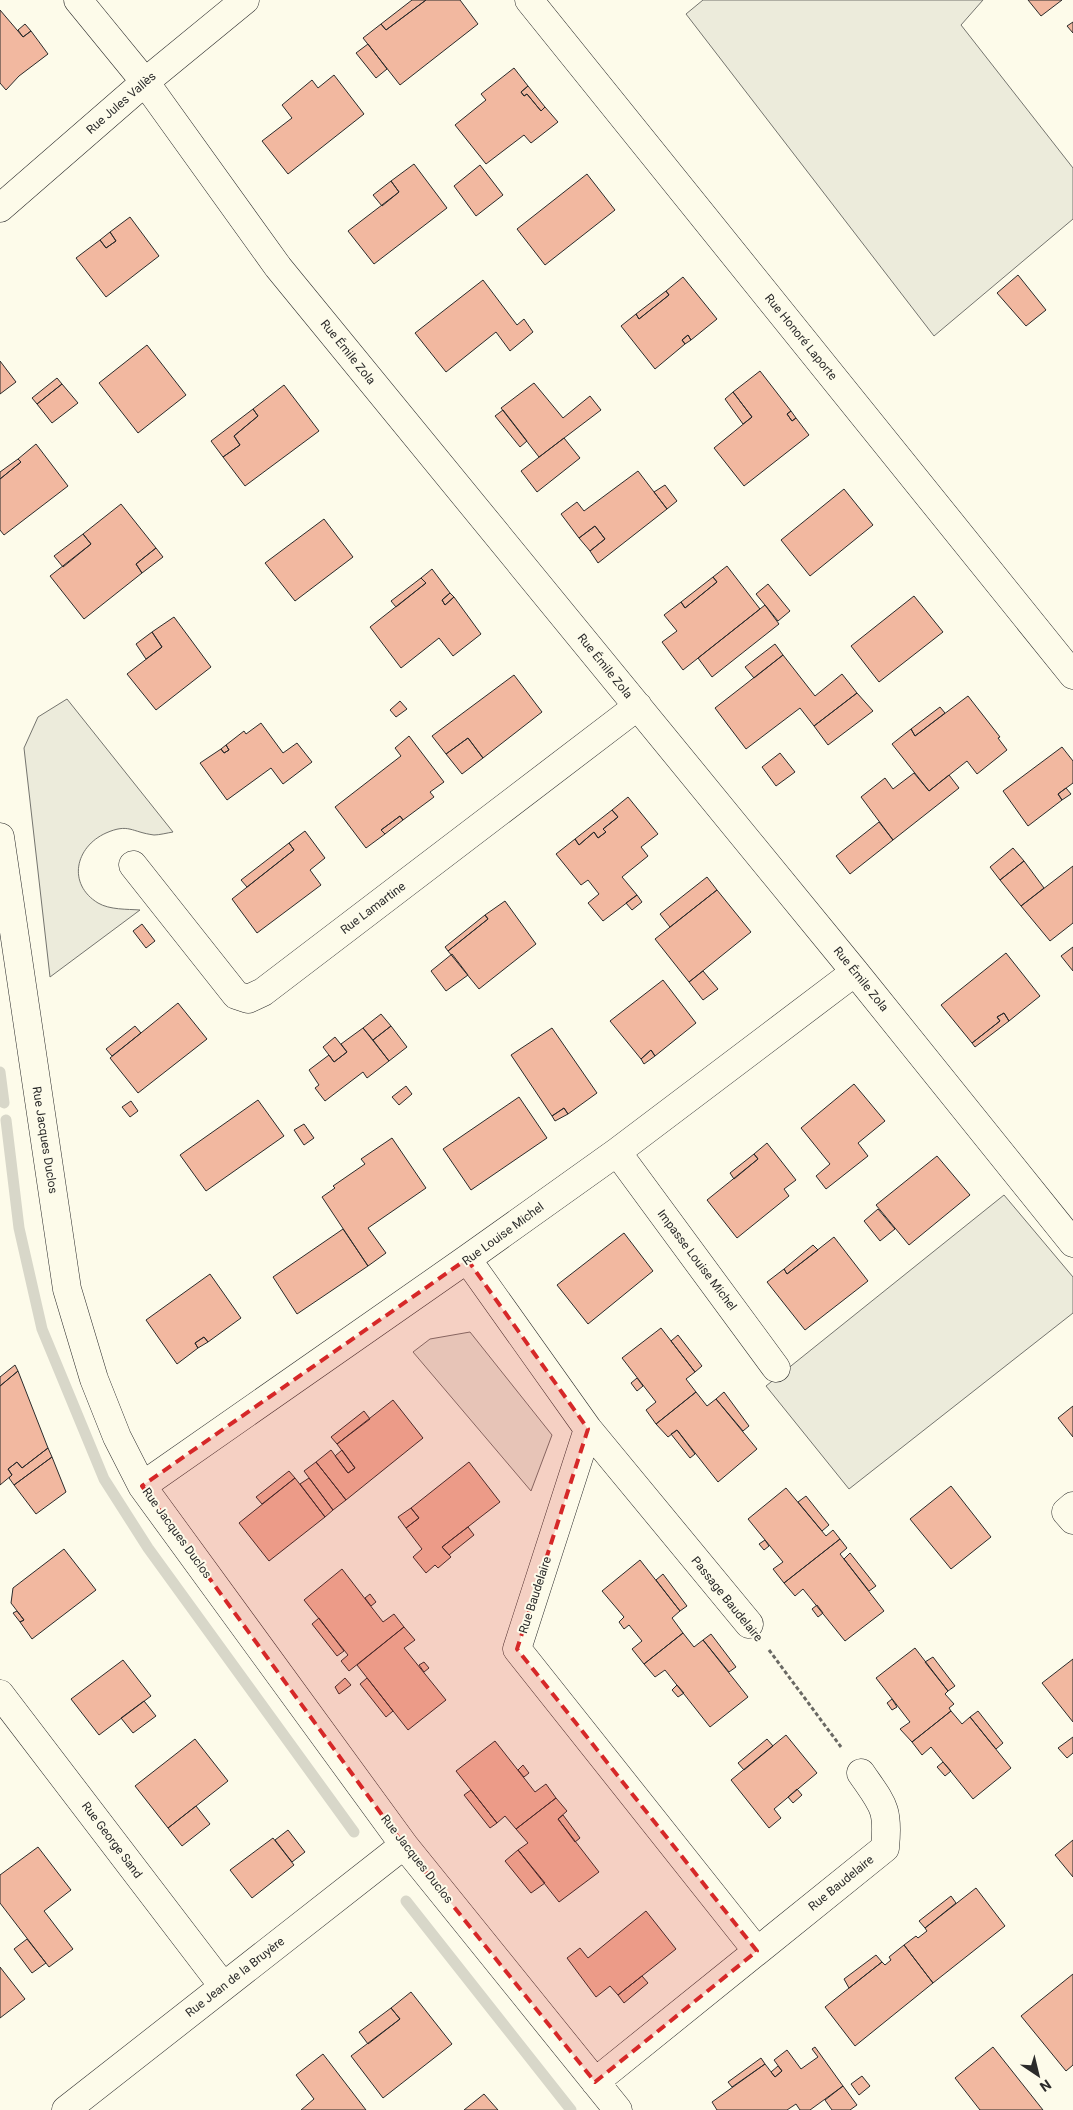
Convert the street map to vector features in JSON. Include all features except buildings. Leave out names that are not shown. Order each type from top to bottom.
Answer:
[{"type":"street","name":"Rue Émile Zola","points":[[78,0],[145,82],[278,267],[856,972],[1073,1243]]},
{"type":"street","name":"Rue Jules Vallès","points":[[0,208],[145,82],[245,0]]},
{"type":"street","name":"Rue Honoré Laporte","points":[[529,0],[1073,675]]},
{"type":"street","name":"Rue Lamartine","points":[[133,865],[236,995],[248,999],[263,992],[638,706]]},
{"type":"street","name":"Rue Jacques Duclos","points":[[0,837],[67,1288],[94,1379],[117,1437],[142,1486],[404,1845],[618,2110]]},
{"type":"street","name":"Rue Louise Michel","points":[[142,1486],[617,1152],[856,972]]},
{"type":"street","name":"Impasse Louise Michel","points":[[617,1152],[776,1368]]},
{"type":"street","points":[[467,1259],[588,1428]]},
{"type":"street","name":"Passage Baudelaire","points":[[588,1428],[749,1624]]},
{"type":"street","name":"Rue Baudelaire","points":[[588,1428],[517,1649],[757,1951]]},
{"type":"street","points":[[1073,1506],[1066,1512],[1073,1520]]},
{"type":"street","name":"Rue George Sand","points":[[0,1694],[223,1986]]},
{"type":"street","name":"Rue Baudelaire","points":[[595,2082],[885,1848],[887,1823],[883,1806],[861,1774]]},
{"type":"street","name":"Rue Jean de la Bruyère","points":[[66,2110],[404,1845]]},
{"type":"path","name":"Passage Baudelaire","points":[[749,1624],[861,1774]]},
{"type":"highlighted area","points":[[467,1259],[588,1429],[517,1649],[757,1951],[595,2082],[404,1845],[142,1486]]},
{"type":"shaded area","points":[[703,0],[983,0],[961,25],[1073,168],[1073,219],[934,336],[686,14]]},
{"type":"shaded area","points":[[67,699],[173,832],[154,835],[125,828],[106,833],[95,839],[87,847],[79,866],[79,876],[82,886],[88,895],[98,903],[108,907],[140,910],[50,977],[24,748],[38,717]]},
{"type":"shaded area","points":[[1004,1195],[1073,1277],[1073,1313],[849,1489],[766,1386]]},
{"type":"shaded area","points":[[470,1332],[552,1435],[531,1491],[413,1352],[430,1339]]},
{"type":"waterway","points":[[0,1072],[4,1103]]},
{"type":"waterway","points":[[6,1120],[19,1228],[42,1329],[104,1479],[148,1548],[354,1832]]},
{"type":"waterway","points":[[406,1901],[571,2110]]}]
